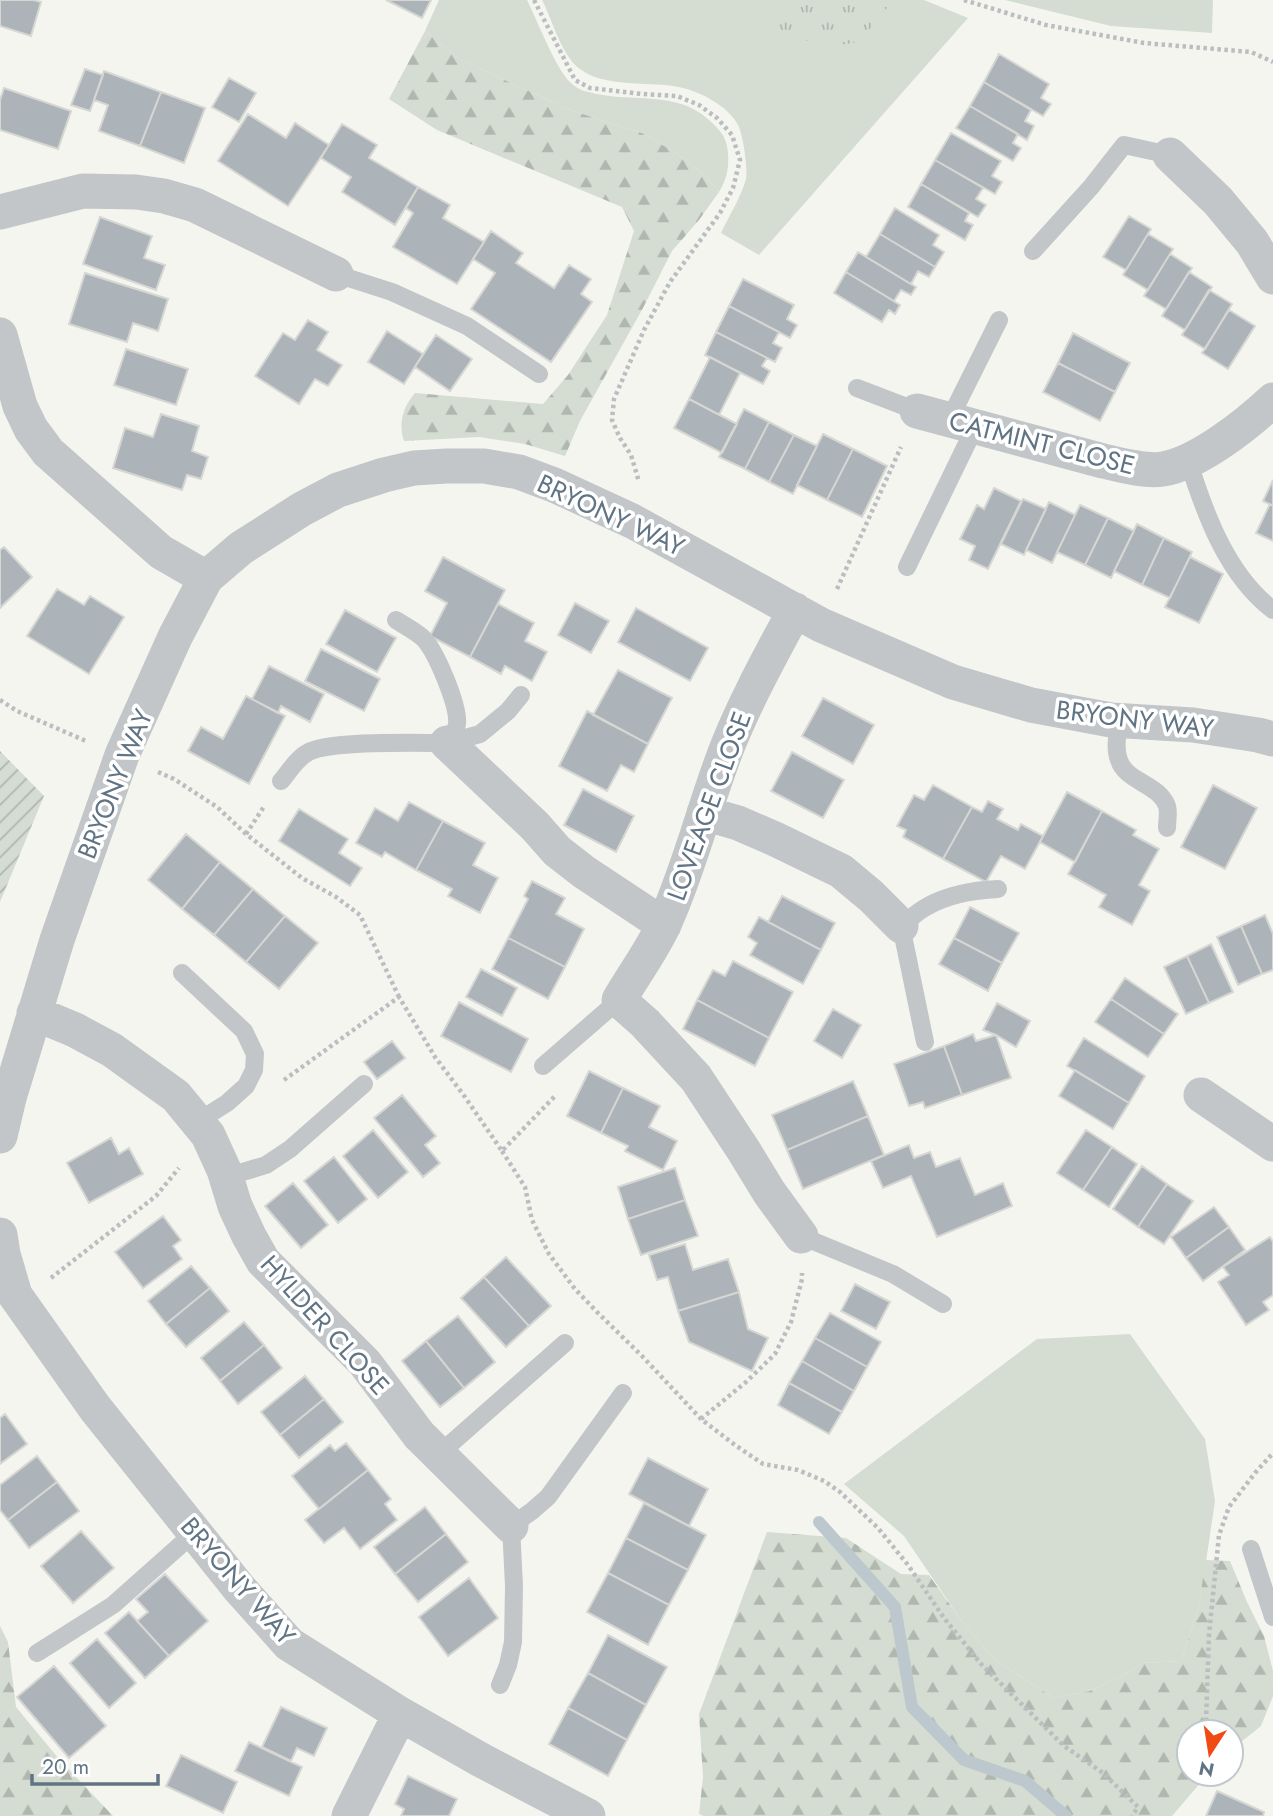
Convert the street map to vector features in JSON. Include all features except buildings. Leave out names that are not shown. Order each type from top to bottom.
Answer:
[{"type":"street","points":[[1170,155],[1218,201],[1252,242],[1273,277]]},
{"type":"street","points":[[0,212],[83,191],[136,192],[164,196],[195,205],[336,274]]},
{"type":"street","points":[[0,335],[20,406],[31,429],[48,452],[161,552],[205,578]]},
{"type":"street","name":"CATMINT CLOSE","points":[[947,419],[1132,467],[1162,469],[1188,460],[1217,444],[1252,420],[1273,400]]},
{"type":"street","name":"BRYONY WAY","points":[[0,1136],[34,1013],[122,755],[175,637],[205,578],[241,548],[338,489],[414,468],[484,467],[519,472],[632,521],[808,618],[953,682],[1031,705],[1120,720],[1193,726],[1273,739]]},
{"type":"street","name":"LOVEAGE CLOSE","points":[[619,1000],[664,925],[691,855],[728,744],[753,688],[808,618]]},
{"type":"street","points":[[447,743],[535,826],[557,851],[664,925]]},
{"type":"street","points":[[704,813],[738,823],[841,871],[901,926]]},
{"type":"street","points":[[619,1000],[645,1023],[696,1078],[769,1192],[801,1236]]},
{"type":"street","name":"HYLDER CLOSE","points":[[34,1013],[112,1049],[176,1097],[202,1128],[226,1177],[235,1206],[263,1261],[365,1363],[419,1435],[512,1525]]},
{"type":"street","points":[[1201,1095],[1273,1144]]},
{"type":"street","name":"BRYONY WAY","points":[[6,1266],[95,1408],[239,1588],[289,1644],[400,1714],[522,1783],[588,1816]]},
{"type":"street","points":[[349,1816],[400,1714]]},
{"type":"lane","points":[[1033,251],[1091,187],[1124,145],[1170,155]]},
{"type":"lane","points":[[336,274],[392,292],[467,326],[539,374]]},
{"type":"lane","points":[[908,567],[947,419],[999,320]]},
{"type":"lane","points":[[857,388],[947,419]]},
{"type":"lane","points":[[1188,460],[1200,497],[1228,556],[1244,583],[1259,600],[1273,610]]},
{"type":"lane","points":[[396,620],[425,640],[437,661],[456,709],[455,731],[447,743]]},
{"type":"lane","points":[[281,781],[307,752],[319,748],[358,744],[447,743],[480,734],[502,717],[521,695]]},
{"type":"lane","points":[[1120,720],[1116,744],[1119,760],[1126,771],[1161,794],[1168,808],[1167,828]]},
{"type":"lane","points":[[925,1042],[901,926],[928,906],[978,890],[998,889]]},
{"type":"lane","points":[[182,973],[244,1031],[255,1054],[254,1070],[246,1086],[202,1128]]},
{"type":"lane","points":[[543,1066],[619,1000]]},
{"type":"lane","points":[[226,1177],[266,1164],[290,1149],[364,1084]]},
{"type":"lane","points":[[801,1236],[893,1274],[943,1304]]},
{"type":"lane","points":[[439,1454],[565,1343]]},
{"type":"lane","points":[[500,1685],[513,1642],[512,1525],[548,1497],[623,1393]]},
{"type":"lane","points":[[37,1653],[113,1605],[194,1533]]},
{"type":"lane","points":[[1251,1549],[1273,1617]]},
{"type":"path","points":[[534,0],[575,80],[590,88],[677,96],[699,105],[717,118],[732,135],[740,160],[729,196],[720,213],[670,282],[644,330],[614,399],[612,420],[631,454],[640,480],[632,521]]},
{"type":"path","points":[[964,0],[1046,25],[1144,43],[1251,52],[1273,62]]},
{"type":"path","points":[[808,618],[947,419]]},
{"type":"path","points":[[0,700],[67,733],[174,779],[217,807],[246,834],[302,878],[336,897],[360,915],[399,997],[435,1057],[502,1151],[524,1187],[533,1220],[550,1254],[575,1289],[701,1419],[763,1464],[798,1470],[824,1481],[840,1492],[878,1528],[981,1664],[1064,1746],[1103,1773],[1138,1807],[1132,1816]]},
{"type":"path","points":[[275,1086],[399,997]]},
{"type":"path","points":[[502,1151],[558,1093]]},
{"type":"path","points":[[6,1266],[49,1279],[156,1196],[202,1128]]},
{"type":"path","points":[[701,1419],[775,1354],[791,1322],[802,1279],[801,1236]]},
{"type":"path","points":[[1206,1718],[1209,1635],[1219,1535],[1229,1507],[1273,1453]]},
{"type":"green space","points":[[439,0],[527,0],[554,57],[566,78],[575,86],[597,94],[670,101],[697,111],[718,128],[726,142],[728,169],[719,192],[705,175],[676,153],[642,133],[570,110],[459,59],[425,31]]},
{"type":"green space","points":[[542,0],[924,0],[968,18],[759,255],[721,233],[746,177],[743,140],[734,119],[711,99],[692,91],[673,86],[612,81],[589,75],[573,63]]},
{"type":"green space","points":[[768,0],[893,0],[872,27],[854,43],[838,45],[778,38]]},
{"type":"green space","points":[[1005,0],[1213,0],[1212,33],[1111,26]]},
{"type":"green space","points":[[425,31],[459,59],[570,110],[642,133],[676,153],[705,175],[719,192],[672,251],[580,421],[565,456],[525,444],[479,437],[404,441],[403,416],[415,393],[543,404],[568,375],[607,315],[634,231],[622,207],[437,130],[389,99]]},
{"type":"green space","points":[[0,751],[44,796],[0,902]]},
{"type":"green space","points":[[1130,1334],[1205,1439],[1215,1501],[1200,1602],[1181,1661],[1143,1663],[1090,1691],[1054,1698],[995,1660],[961,1620],[904,1536],[844,1484],[1037,1339]]},
{"type":"green space","points":[[767,1532],[846,1538],[901,1574],[929,1575],[961,1620],[995,1660],[1054,1698],[1090,1691],[1143,1663],[1181,1661],[1200,1602],[1205,1560],[1230,1561],[1264,1636],[1273,1671],[1273,1696],[1261,1726],[1245,1739],[1245,1718],[1175,1718],[1175,1788],[1196,1788],[1172,1816],[704,1816],[699,1814],[703,1777],[699,1714]]},
{"type":"green space","points":[[0,1626],[8,1642],[16,1707],[59,1759],[113,1816],[0,1816]]},
{"type":"waterway","points":[[819,1522],[895,1607],[912,1707],[964,1760],[1025,1781],[1066,1816]]}]
